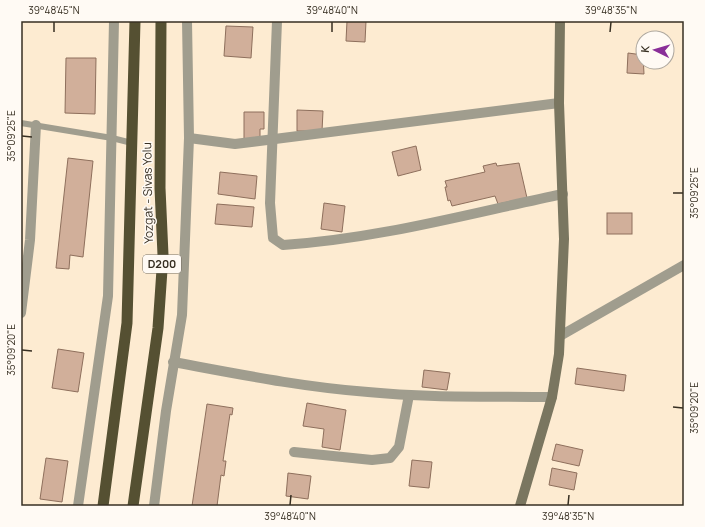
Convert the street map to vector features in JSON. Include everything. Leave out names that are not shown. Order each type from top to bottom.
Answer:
[{"type":"highway","name":"Yozgat - Sivas Yolu","points":[[103,506],[127,323],[136,21]]},
{"type":"highway","name":"Yozgat - Sivas Yolu","points":[[133,506],[158,328],[163,255],[160,188],[161,21]]},
{"type":"main road","points":[[520,506],[552,397],[560,354],[564,239],[559,103],[560,21]]},
{"type":"street","points":[[78,506],[108,296],[114,21]]},
{"type":"street","points":[[154,506],[173,362],[182,315],[189,138],[187,21]]},
{"type":"street","points":[[277,21],[272,140],[271,223],[273,238],[283,245],[368,235],[563,194]]},
{"type":"street","points":[[189,138],[235,144],[559,103]]},
{"type":"street","points":[[21,313],[30,240],[36,125]]},
{"type":"street","points":[[560,336],[684,265]]},
{"type":"street","points":[[173,362],[269,380],[366,392],[408,395],[552,397]]},
{"type":"street","points":[[294,452],[372,460],[390,458],[399,447],[408,395]]},
{"type":"lane","points":[[21,123],[112,138],[132,144]]},
{"type":"building","points":[[347,21],[366,21],[365,42],[346,41]]},
{"type":"building","points":[[226,26],[253,27],[251,58],[224,56]]},
{"type":"building","points":[[628,53],[635,54],[635,70],[644,70],[644,74],[627,73]]},
{"type":"building","points":[[66,58],[96,58],[95,114],[65,113]]},
{"type":"building","points":[[297,110],[323,111],[322,131],[297,131]]},
{"type":"building","points":[[244,112],[264,112],[264,129],[260,129],[260,140],[244,140]]},
{"type":"building","points":[[416,146],[421,170],[398,176],[392,152]]},
{"type":"building","points":[[68,158],[93,161],[83,257],[70,255],[69,269],[56,268]]},
{"type":"building","points":[[496,163],[497,166],[519,163],[527,198],[498,204],[495,196],[452,206],[450,200],[448,201],[445,181],[485,172],[483,166]]},
{"type":"building","points":[[220,172],[257,176],[255,199],[218,194]]},
{"type":"building","points":[[324,203],[345,206],[342,232],[321,229]]},
{"type":"building","points":[[217,204],[254,207],[252,227],[215,224]]},
{"type":"building","points":[[607,213],[632,213],[632,234],[607,234]]},
{"type":"building","points":[[58,349],[84,353],[78,392],[52,388]]},
{"type":"building","points":[[577,368],[626,375],[624,391],[575,384]]},
{"type":"building","points":[[424,370],[450,373],[447,390],[422,387]]},
{"type":"building","points":[[307,403],[346,410],[340,450],[322,447],[324,429],[303,426]]},
{"type":"building","points":[[207,404],[233,408],[232,415],[230,414],[223,461],[226,461],[224,476],[221,475],[217,506],[192,506]]},
{"type":"building","points":[[556,444],[583,450],[579,466],[552,460]]},
{"type":"building","points":[[46,458],[68,461],[62,502],[40,499]]},
{"type":"building","points":[[412,460],[432,462],[429,488],[409,486]]},
{"type":"building","points":[[552,468],[577,473],[574,490],[549,485]]},
{"type":"building","points":[[288,473],[311,476],[308,499],[286,496]]}]
